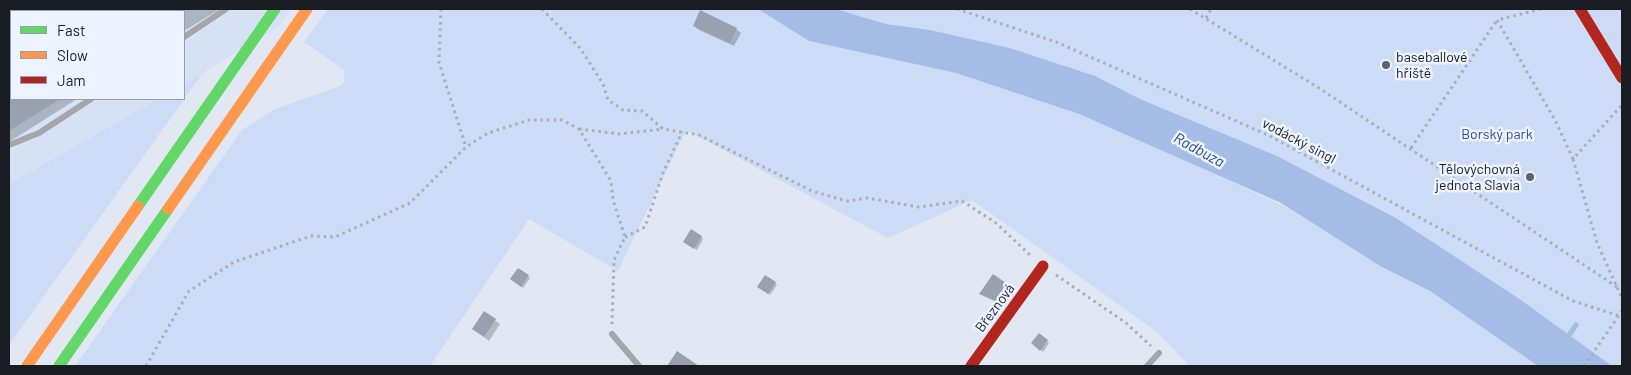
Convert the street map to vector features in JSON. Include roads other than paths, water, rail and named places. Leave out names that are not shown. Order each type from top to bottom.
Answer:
[{"type":"main road","points":[[26,366],[275,9]]},
{"type":"main road","points":[[59,366],[307,9]]},
{"type":"main road","points":[[1580,9],[1622,78]]},
{"type":"main road","name":"Březnová","points":[[971,366],[1043,266]]},
{"type":"lane","points":[[185,36],[226,9]]},
{"type":"lane","points":[[9,144],[39,133],[89,100]]},
{"type":"lane","points":[[612,334],[639,366]]},
{"type":"lane","points":[[1147,366],[1159,353]]},
{"type":"water","name":"Radbuza","points":[[758,9],[836,9],[886,24],[930,30],[1010,48],[1095,76],[1140,99],[1277,156],[1396,218],[1518,298],[1612,366],[1538,366],[1430,291],[1380,266],[1281,203],[1079,114],[956,73],[809,41]]},
{"type":"waterway","points":[[1565,341],[1576,325]]},
{"type":"place","name":"baseballové hřiště","points":[[1386,65]]},
{"type":"place","name":"Tělovýchovná jednota Slavia","points":[[1530,177]]},
{"type":"park label","name":"Borský park","points":[[1497,134]]}]
